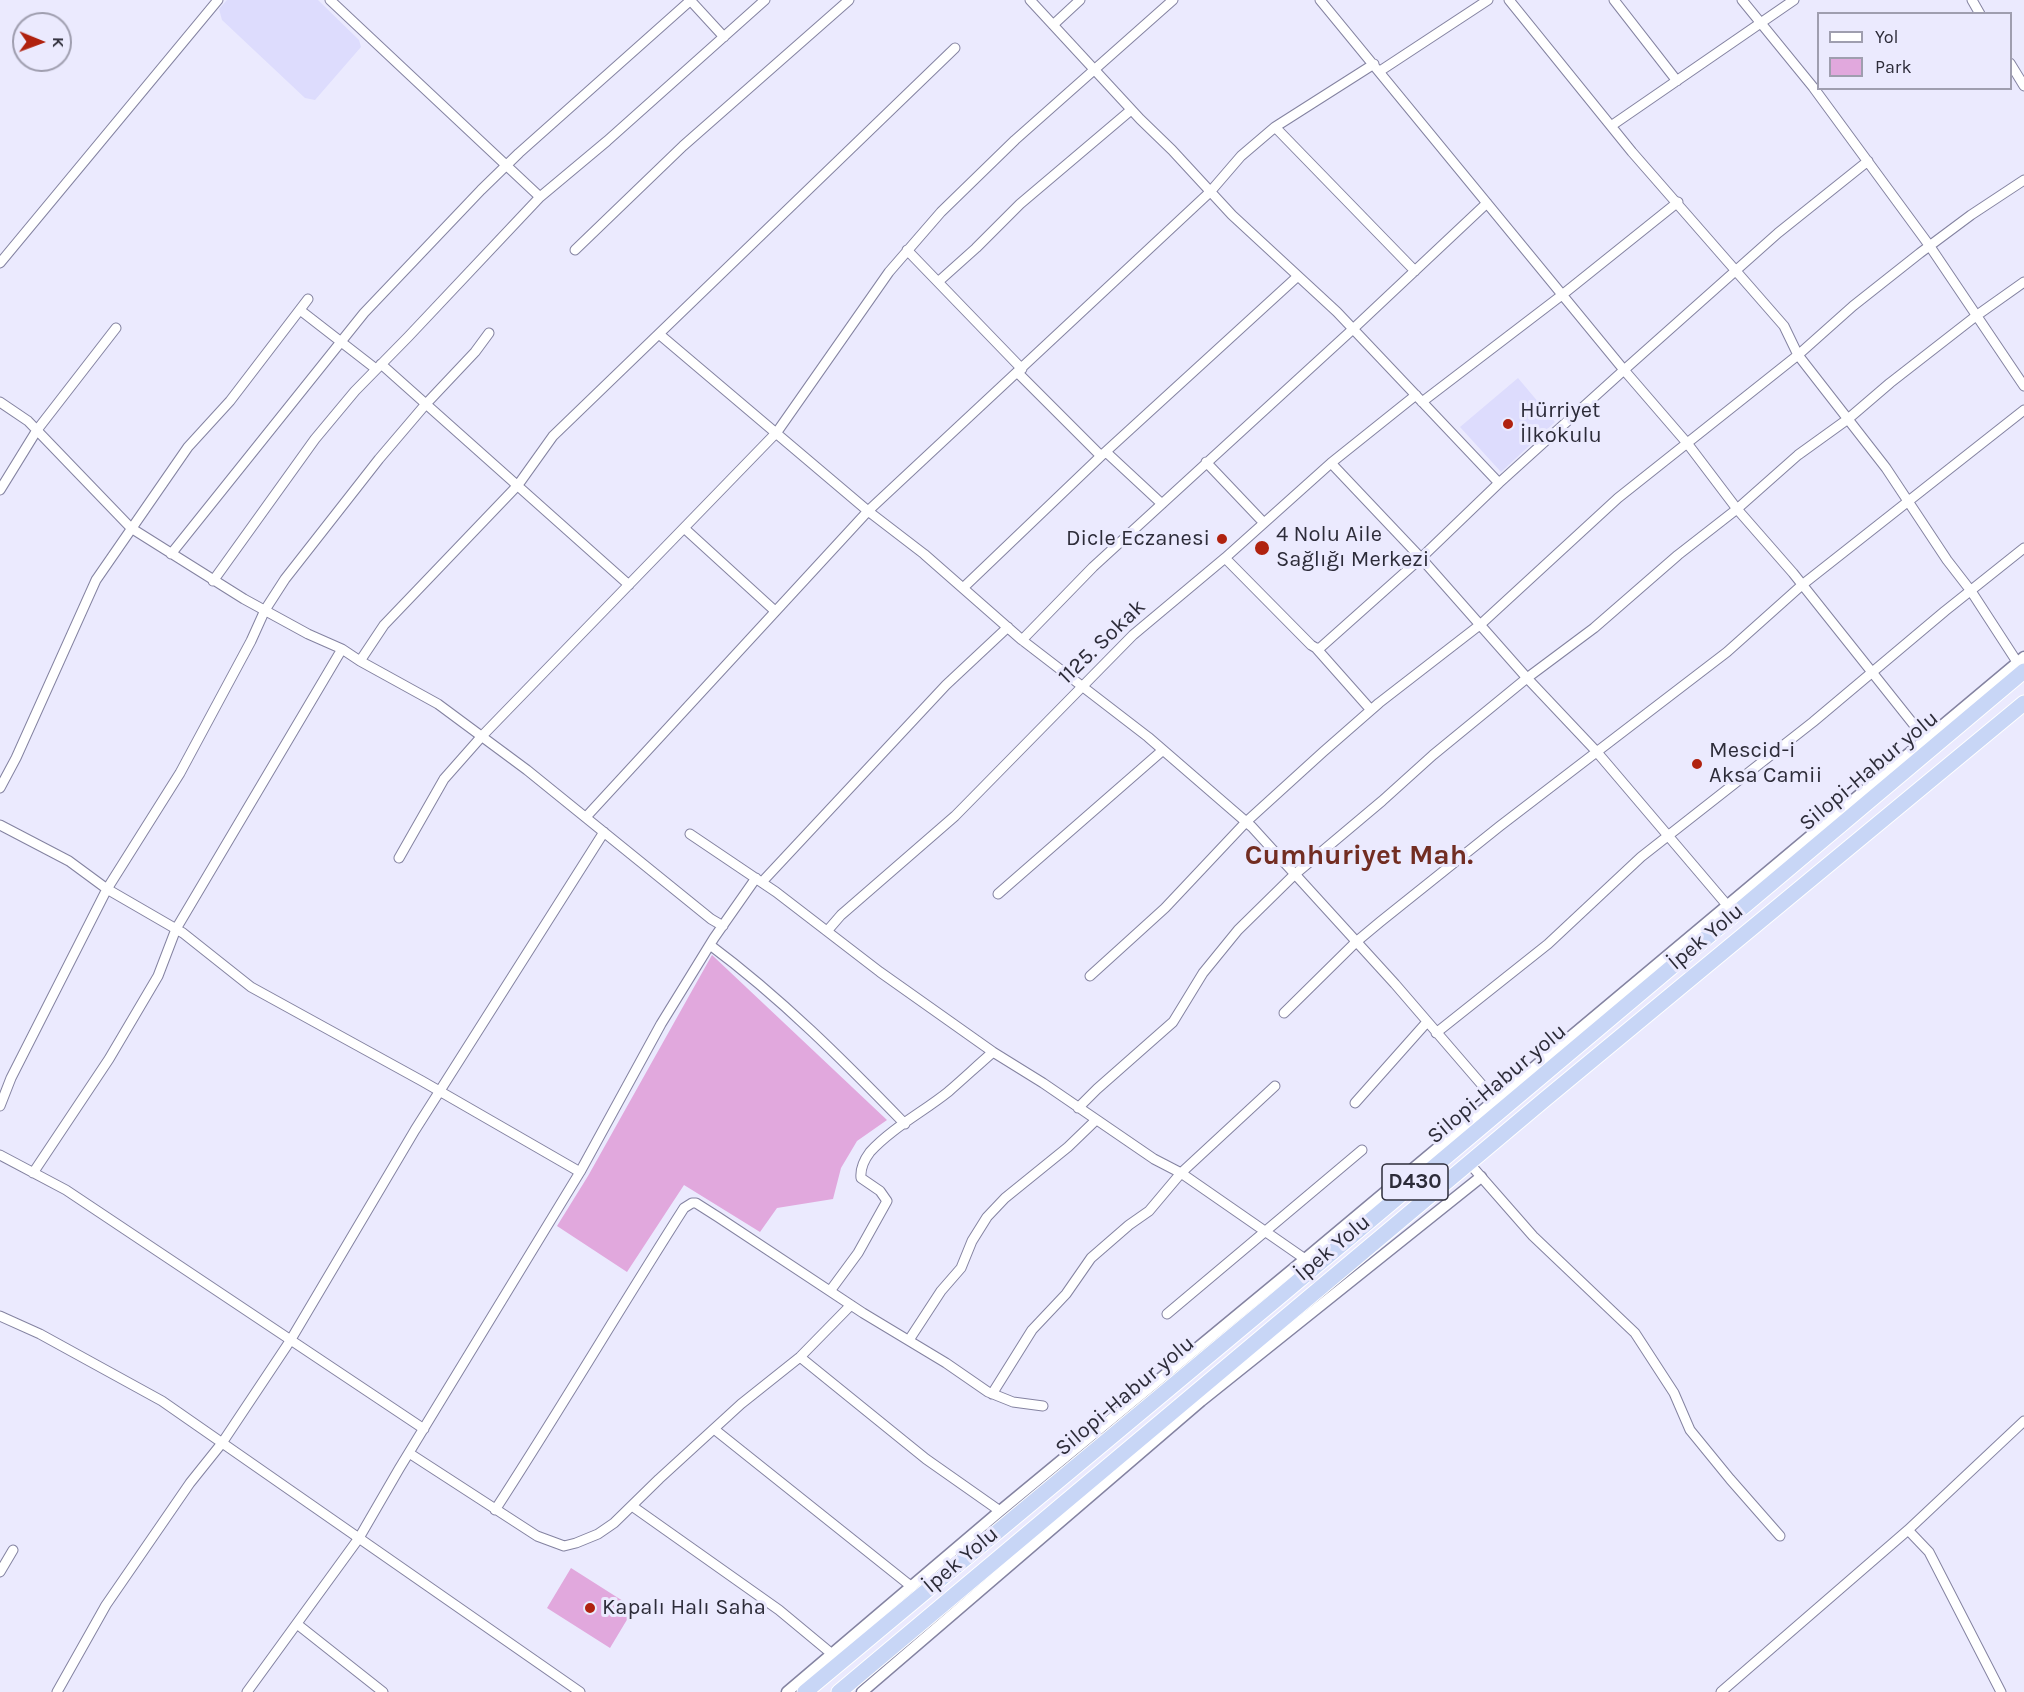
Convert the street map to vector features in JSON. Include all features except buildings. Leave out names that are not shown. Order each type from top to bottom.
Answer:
[{"type":"highway","name":"Silopi-Habur yolu","points":[[805,1692],[1613,1016],[2022,665]]},
{"type":"highway","name":"İpek Yolu","points":[[839,1692],[1469,1163],[2024,703]]},
{"type":"highway","points":[[1613,1016],[1627,1032]]},
{"type":"street","points":[[0,262],[218,0]]},
{"type":"street","points":[[330,0],[540,197]]},
{"type":"street","points":[[171,554],[364,313],[507,165],[690,0],[724,36]]},
{"type":"street","points":[[213,581],[315,439],[355,391],[540,197],[607,141],[765,0]]},
{"type":"street","points":[[575,250],[683,146],[849,0]]},
{"type":"street","points":[[1030,0],[1210,192],[1353,329],[1499,483]]},
{"type":"street","points":[[1053,25],[1080,0]]},
{"type":"street","points":[[399,858],[444,779],[482,736],[777,432],[907,250],[941,212],[1015,140],[1173,0]]},
{"type":"street","points":[[1320,0],[1624,370],[1687,443],[1737,509],[1803,585],[1926,740]]},
{"type":"street","points":[[586,817],[868,511],[1210,192],[1240,156],[1275,127],[1488,0]]},
{"type":"street","points":[[787,1692],[1000,1511],[1727,905],[1926,740],[2022,665],[1947,560],[1886,468],[1798,355],[1784,326],[1611,126],[1509,0]]},
{"type":"street","points":[[1614,0],[1677,81]]},
{"type":"street","points":[[1742,0],[1813,87],[1868,161],[1929,245],[2024,386]]},
{"type":"street","points":[[1611,126],[1794,0]]},
{"type":"street","points":[[360,662],[384,625],[518,485],[554,436],[955,48]]},
{"type":"street","points":[[2012,66],[2024,86]]},
{"type":"street","points":[[938,282],[1020,204],[1131,110]]},
{"type":"street","points":[[1275,127],[1415,271]]},
{"type":"street","points":[[1316,648],[1320,648],[1327,642],[1421,558],[1499,483],[1736,270],[1868,161]]},
{"type":"street","points":[[1090,976],[1165,908],[1246,822],[1371,710],[1481,624],[1618,498],[1798,355],[1853,306],[1929,245],[1971,215],[2022,184]]},
{"type":"street","name":"1125. Sokak","points":[[828,930],[841,915],[955,816],[1133,635],[1225,558],[1331,463],[1562,295],[1678,202]]},
{"type":"street","points":[[1022,640],[1093,567],[1487,203]]},
{"type":"street","points":[[907,250],[1020,371],[1103,454],[1162,504]]},
{"type":"street","points":[[963,588],[1103,454],[1298,276]]},
{"type":"street","points":[[1078,1108],[1173,1022],[1203,973],[1239,930],[1294,875],[1383,801],[1433,755],[1527,678],[1594,628],[1798,456],[1848,419],[1976,316],[2024,282]]},
{"type":"street","points":[[0,788],[16,758],[96,580],[188,447],[230,401],[308,299]]},
{"type":"street","points":[[300,310],[379,366],[518,485],[629,585]]},
{"type":"street","points":[[0,490],[37,430],[116,328]]},
{"type":"street","points":[[0,1106],[11,1078],[107,889],[180,773],[251,641],[265,610],[292,570],[425,405],[475,352],[489,333]]},
{"type":"street","points":[[659,333],[868,511],[924,554],[1022,640],[1163,750],[1246,822],[1356,942],[1495,1100]]},
{"type":"street","points":[[0,402],[37,430],[131,528],[213,581],[308,634],[342,649],[360,662],[438,704],[586,817],[711,919],[723,926]]},
{"type":"street","points":[[1284,1013],[1356,942],[1727,651],[1803,585],[2024,410]]},
{"type":"street","points":[[1206,462],[1263,522]]},
{"type":"street","points":[[1331,463],[1421,558],[1596,752],[1727,905]]},
{"type":"street","points":[[684,528],[775,611]]},
{"type":"street","points":[[1436,1033],[1548,944],[1641,857],[1813,722],[2024,548]]},
{"type":"street","points":[[1225,558],[1316,648],[1371,710]]},
{"type":"street","points":[[247,1692],[359,1538],[580,1172],[662,1024],[723,926],[759,880],[930,701],[1008,627]]},
{"type":"street","points":[[33,1173],[109,1059],[158,976],[176,929],[342,649]]},
{"type":"street","points":[[998,894],[1163,750]]},
{"type":"street","points":[[0,825],[69,861],[107,889],[176,929],[251,987],[328,1028],[580,1172]]},
{"type":"street","points":[[57,1692],[105,1605],[190,1483],[222,1443],[290,1341],[415,1130],[604,832]]},
{"type":"street","points":[[690,834],[759,880],[828,930],[880,972],[993,1052],[1043,1083],[1154,1159],[1181,1173],[1305,1259]]},
{"type":"street","points":[[710,945],[744,970],[841,1058],[905,1124]]},
{"type":"street","points":[[1355,1103],[1427,1022]]},
{"type":"street","points":[[830,1291],[858,1252],[887,1201],[880,1191],[861,1178],[863,1163],[871,1152],[948,1092],[993,1052]]},
{"type":"street","points":[[992,1394],[1032,1330],[1066,1294],[1091,1258],[1149,1211],[1181,1173],[1275,1086]]},
{"type":"street","points":[[909,1340],[941,1291],[961,1268],[972,1241],[987,1217],[1005,1198],[1068,1147],[1096,1120]]},
{"type":"street","points":[[1167,1314],[1362,1150]]},
{"type":"street","points":[[0,1155],[66,1190],[423,1429]]},
{"type":"street","points":[[1469,1163],[1533,1236],[1635,1333],[1674,1393],[1690,1430],[1780,1536]]},
{"type":"street","points":[[862,1692],[1201,1401],[1481,1177]]},
{"type":"street","points":[[495,1510],[684,1208],[696,1203],[992,1394],[1013,1402],[1043,1406]]},
{"type":"street","points":[[409,1453],[537,1536],[564,1546],[598,1534],[614,1523],[741,1404],[800,1357],[851,1305]]},
{"type":"street","points":[[0,1316],[40,1334],[162,1401],[580,1692]]},
{"type":"street","points":[[800,1357],[926,1458],[1000,1511]]},
{"type":"street","points":[[1721,1692],[1908,1530],[2024,1421]]},
{"type":"street","points":[[714,1429],[912,1587]]},
{"type":"street","points":[[632,1506],[779,1611],[832,1654]]},
{"type":"street","points":[[1908,1530],[1929,1552],[2001,1692]]},
{"type":"street","points":[[0,1572],[12,1550]]},
{"type":"street","points":[[297,1624],[383,1692]]},
{"type":"shaded area","points":[[227,0],[318,0],[359,40],[361,47],[315,100],[305,98],[222,20],[219,9]]},
{"type":"shaded area","name":"Hürriyet İlkokulu","points":[[1518,378],[1555,422],[1501,472],[1460,427]]},
{"type":"green space","points":[[712,955],[887,1120],[857,1141],[841,1168],[833,1199],[777,1208],[760,1232],[684,1185],[627,1272],[557,1226],[588,1176]]},
{"type":"green space","name":"Kapalı Halı Saha","points":[[571,1568],[634,1608],[610,1648],[547,1608]]},
{"type":"place","name":"Hürriyet İlkokulu","points":[[1508,424]]},
{"type":"place","name":"Dicle Eczanesi","points":[[1222,539]]},
{"type":"place","name":"4 Nolu Aile Sağlığı Merkezi","points":[[1262,548]]},
{"type":"place","name":"Mescid-i Aksa Camii","points":[[1697,764]]},
{"type":"place","name":"Kapalı Halı Saha","points":[[590,1608]]},
{"type":"district","name":"Cumhuriyet Mah.","points":[[1359,856]]}]
